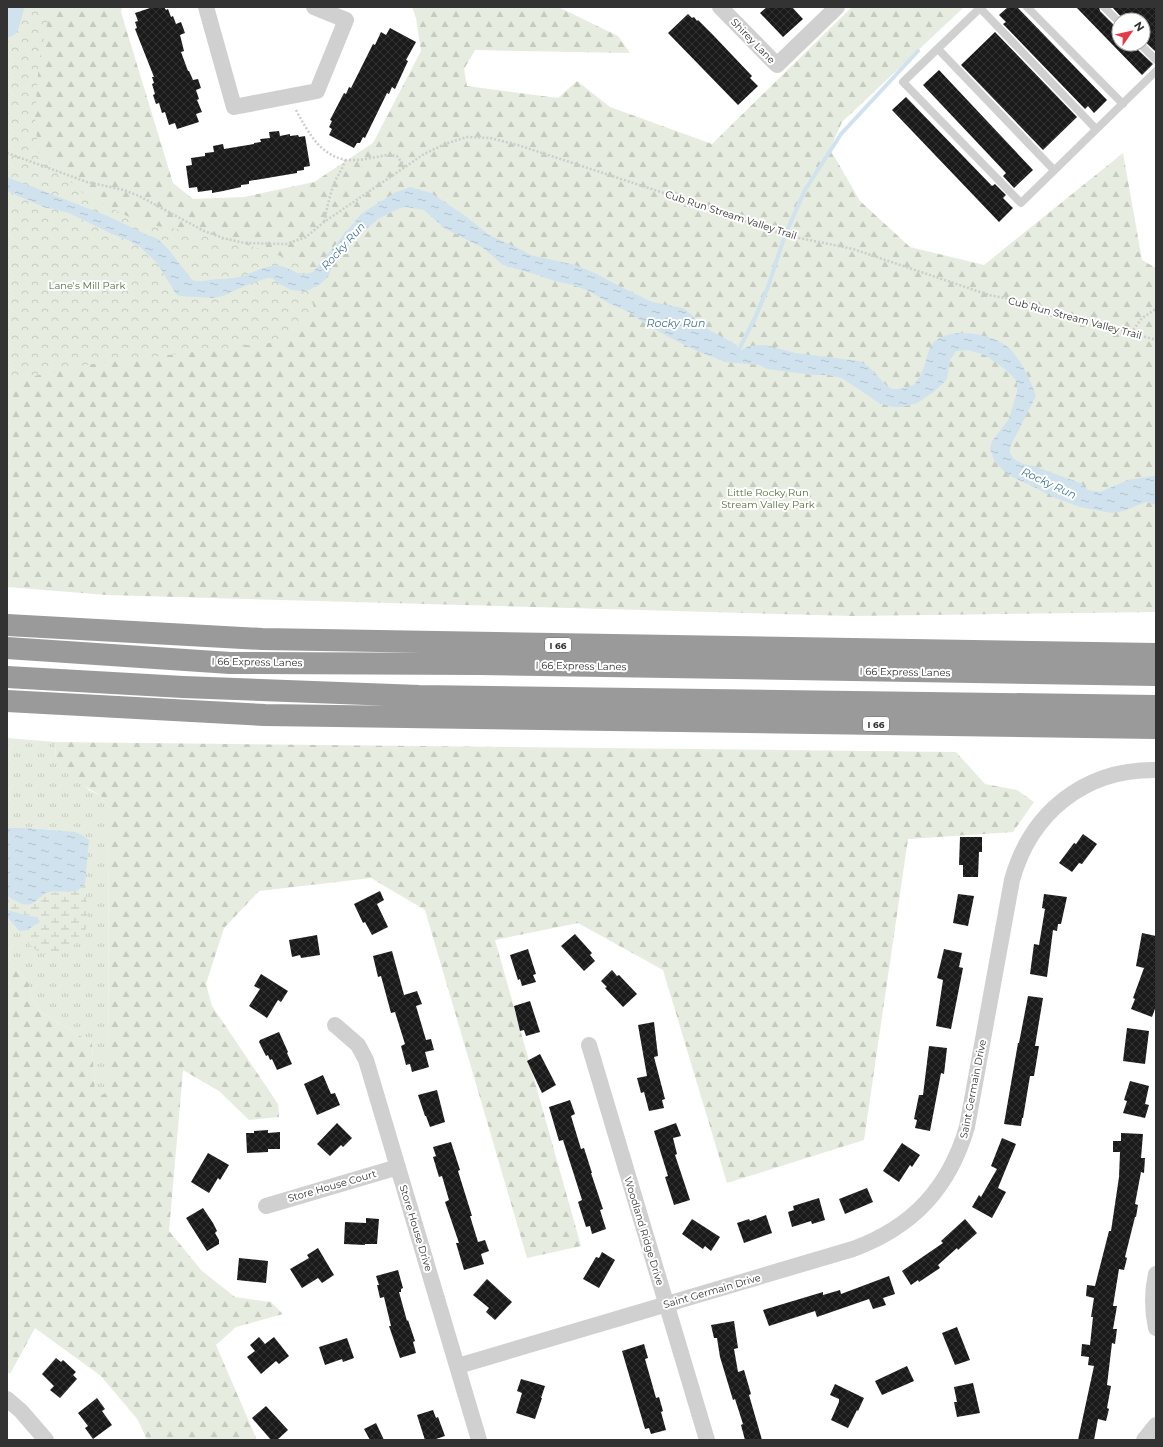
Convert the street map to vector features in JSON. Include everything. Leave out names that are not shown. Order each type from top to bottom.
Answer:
[{"type":"highway","name":"I 66","points":[[7,625],[262,639],[1156,654]]},
{"type":"highway","name":"I 66 Express Lanes","points":[[7,648],[230,662],[480,664],[1156,675]]},
{"type":"highway","points":[[7,677],[183,687],[419,696],[1156,706]]},
{"type":"highway","name":"I 66","points":[[7,701],[273,715],[1156,728]]},
{"type":"street","points":[[206,7],[234,107],[317,91],[346,20],[314,7]]},
{"type":"street","name":"Shirey Lane","points":[[720,7],[777,65],[838,7]]},
{"type":"street","name":"Saint Germain Drive","points":[[458,1366],[783,1270],[869,1243],[886,1235],[904,1223],[926,1204],[942,1183],[955,1161],[967,1127],[1012,880],[1016,864],[1027,840],[1041,821],[1058,804],[1078,790],[1108,776],[1141,770],[1156,770]]},
{"type":"street","name":"Store House Drive","points":[[335,1025],[358,1046],[366,1060],[479,1440]]},
{"type":"street","name":"Woodland Ridge Drive","points":[[589,1045],[707,1440]]},
{"type":"street","name":"Store House Court","points":[[266,1206],[398,1167]]},
{"type":"street","points":[[1156,1274],[1153,1294],[1153,1309],[1156,1328]]},
{"type":"street","points":[[7,1399],[21,1411],[46,1440]]},
{"type":"street","points":[[1144,1440],[1156,1425]]},
{"type":"lane","points":[[1027,7],[1122,104]]},
{"type":"lane","points":[[1096,130],[980,8],[903,82],[1021,202],[1096,130],[1156,71]]},
{"type":"lane","points":[[938,49],[1054,170]]},
{"type":"lane","points":[[1148,52],[1156,60]]},
{"type":"path","points":[[289,96],[312,137],[322,149],[334,158],[360,160],[386,155],[397,156],[404,167]]},
{"type":"path","name":"Cub Run Stream Valley Trail","points":[[7,153],[88,182],[124,190],[139,196],[204,232],[244,243],[286,244],[306,237],[324,222],[424,154],[445,144],[467,137],[490,138],[521,146],[667,194],[785,235],[853,250],[989,295],[1026,302],[1156,340]]},
{"type":"path","points":[[324,222],[331,192],[343,169],[345,160]]},
{"type":"path","points":[[1131,333],[1142,318],[1156,309]]},
{"type":"green space","name":"Little Rocky Run Stream Valley Park","points":[[7,7],[122,7],[121,12],[173,183],[193,199],[244,197],[314,182],[373,143],[421,51],[416,18],[412,7],[558,7],[618,36],[630,53],[475,50],[464,69],[467,86],[558,98],[577,81],[610,107],[712,144],[852,7],[964,7],[842,122],[830,149],[860,201],[910,247],[984,265],[1123,153],[1142,260],[1156,268],[1156,612],[852,616],[107,595],[7,587]]},
{"type":"green space","name":"Lane's Mill Park","points":[[7,7],[51,7],[39,61],[35,115],[38,152],[85,195],[143,224],[211,234],[274,253],[303,267],[314,308],[299,330],[269,343],[85,365],[7,382]]},
{"type":"green space","points":[[7,738],[55,742],[56,759],[89,790],[101,796],[109,809],[108,1092],[99,1097],[95,1091],[92,1043],[39,1011],[32,998],[28,981],[13,968],[7,968],[7,917],[19,931],[7,910],[7,896],[13,899],[65,831],[31,828],[7,828]]},
{"type":"green space","points":[[55,742],[956,752],[985,784],[1017,790],[1034,802],[1013,832],[908,839],[864,1140],[727,1183],[663,970],[578,923],[495,940],[581,1246],[527,1258],[425,910],[371,878],[259,891],[224,928],[206,984],[212,1006],[278,1104],[279,1117],[249,1120],[219,1091],[183,1070],[169,1231],[202,1271],[235,1297],[271,1302],[283,1314],[236,1327],[216,1345],[257,1440],[147,1440],[138,1420],[101,1376],[35,1328],[10,1374],[7,1372],[7,968],[13,968],[28,981],[32,998],[39,1011],[92,1043],[95,1091],[99,1096],[108,1092],[109,809],[101,796],[74,780],[56,759]]},
{"type":"green space","points":[[85,884],[87,920],[85,931],[78,942],[65,950],[51,954],[38,951],[30,945],[19,931],[27,930],[40,922],[37,917],[8,910],[7,896],[20,904],[33,903],[46,893],[77,891]]},
{"type":"water","name":"Rocky Run","points":[[7,177],[110,217],[158,239],[169,250],[192,280],[195,281],[234,278],[272,266],[282,267],[301,274],[313,272],[361,214],[394,193],[410,187],[431,193],[464,215],[489,235],[530,255],[575,265],[597,274],[652,302],[683,308],[692,315],[697,322],[737,345],[737,353],[748,346],[766,345],[795,353],[859,361],[868,366],[887,386],[893,389],[900,389],[914,385],[922,371],[931,346],[939,338],[950,334],[977,334],[1002,343],[1013,352],[1027,374],[1036,396],[1010,447],[1010,453],[1014,459],[1023,464],[1034,466],[1082,484],[1088,490],[1100,492],[1128,480],[1156,476],[1156,505],[1146,502],[1123,511],[1112,513],[1080,507],[1053,497],[1008,475],[995,462],[990,449],[992,441],[1009,419],[1017,392],[1017,384],[1015,379],[1006,370],[985,355],[968,350],[956,351],[950,360],[947,379],[935,391],[917,403],[902,407],[893,407],[879,403],[842,378],[828,375],[813,375],[767,369],[759,365],[726,362],[699,352],[647,325],[629,312],[610,304],[589,291],[503,265],[483,248],[444,228],[424,210],[406,207],[400,208],[378,219],[344,249],[333,264],[328,277],[320,284],[309,290],[291,290],[272,278],[267,278],[223,296],[212,298],[180,296],[176,294],[157,263],[140,247],[69,213],[46,208],[7,191]]},
{"type":"water","points":[[7,828],[31,828],[75,832],[89,840],[85,884],[77,891],[46,893],[35,902],[26,905],[7,896]]},
{"type":"water","points":[[7,910],[37,917],[40,922],[27,930],[19,931],[7,917]]},
{"type":"building","points":[[153,7],[164,7],[166,10],[168,9],[176,24],[181,22],[185,33],[180,35],[184,51],[181,52],[193,80],[198,79],[201,88],[196,90],[199,99],[197,100],[202,112],[196,114],[199,122],[177,129],[175,123],[169,125],[165,112],[162,113],[159,103],[156,104],[152,84],[154,83],[152,77],[154,77],[135,29],[137,28],[135,22],[138,21],[135,13]]},
{"type":"building","points":[[767,7],[792,7],[803,19],[783,37],[760,13]]},
{"type":"building","points":[[1008,7],[1017,7],[1107,100],[1094,113],[1088,106],[1085,109],[1003,24],[1006,22],[999,15]]},
{"type":"building","points":[[1076,7],[1099,7],[1100,11],[1111,22],[1111,43]]},
{"type":"building","points":[[1112,7],[1156,7],[1156,52],[1151,47],[1151,12],[1117,12]]},
{"type":"building","points":[[688,14],[692,18],[694,17],[697,21],[698,20],[714,36],[752,76],[750,78],[758,86],[738,105],[668,33]]},
{"type":"building","points":[[390,28],[416,42],[406,60],[408,61],[395,89],[392,87],[389,94],[387,93],[365,138],[363,137],[360,143],[357,143],[354,148],[329,135],[332,129],[329,127],[332,121],[330,120],[344,93],[346,94],[349,87],[351,88],[373,44],[375,45],[381,32],[386,35]]},
{"type":"building","points":[[995,32],[1077,117],[1043,150],[961,65]]},
{"type":"building","points":[[1120,52],[1140,52],[1153,64],[1142,75]]},
{"type":"building","points":[[939,70],[1033,170],[1014,188],[1003,176],[1006,173],[923,85]]},
{"type":"building","points":[[906,97],[992,186],[995,184],[1006,195],[1003,198],[1013,208],[999,222],[892,110]]},
{"type":"building","points":[[279,131],[280,136],[290,134],[290,136],[305,136],[310,166],[304,167],[304,170],[297,171],[297,173],[249,181],[249,184],[241,185],[241,187],[212,193],[212,190],[198,192],[197,187],[189,188],[186,166],[192,165],[191,158],[205,156],[205,153],[214,152],[213,146],[223,144],[224,149],[261,142],[260,139],[270,138],[269,132]]},
{"type":"building","points":[[1083,834],[1097,844],[1082,864],[1079,863],[1072,872],[1059,863]]},
{"type":"building","points":[[960,837],[982,837],[982,852],[979,852],[978,877],[963,877],[963,865],[959,865]]},
{"type":"building","points":[[380,891],[384,900],[377,904],[388,927],[372,935],[365,922],[363,923],[354,904]]},
{"type":"building","points":[[958,894],[974,896],[968,926],[953,923]]},
{"type":"building","points":[[1044,894],[1067,897],[1061,924],[1058,924],[1057,931],[1053,930],[1047,977],[1030,974],[1034,944],[1039,945],[1045,909],[1042,908]]},
{"type":"building","points":[[1142,933],[1156,936],[1156,1006],[1152,1017],[1131,1009],[1135,999],[1133,998],[1144,968],[1136,966]]},
{"type":"building","points":[[575,934],[592,953],[590,955],[595,961],[584,971],[561,946]]},
{"type":"building","points":[[317,935],[320,955],[301,958],[300,955],[292,957],[289,940]]},
{"type":"building","points":[[528,949],[536,974],[533,975],[536,982],[522,986],[520,979],[518,980],[510,955]]},
{"type":"building","points":[[944,949],[962,953],[959,967],[963,968],[951,1029],[936,1026],[943,980],[937,978]]},
{"type":"building","points":[[392,951],[404,995],[417,991],[422,1004],[416,1006],[426,1040],[431,1039],[434,1050],[425,1052],[429,1067],[412,1072],[410,1064],[406,1065],[401,1046],[405,1044],[395,1012],[391,1013],[381,976],[378,977],[373,956]]},
{"type":"building","points":[[612,970],[617,976],[619,975],[637,994],[623,1007],[605,988],[607,987],[601,981]]},
{"type":"building","points":[[261,974],[288,991],[281,1002],[278,1000],[267,1018],[249,1006],[260,989],[254,986]]},
{"type":"building","points":[[1028,996],[1043,998],[1035,1046],[1039,1046],[1034,1076],[1030,1076],[1021,1126],[1004,1124],[1018,1043]]},
{"type":"building","points":[[530,1001],[540,1032],[526,1036],[524,1030],[520,1031],[514,1006]]},
{"type":"building","points":[[654,1022],[658,1056],[654,1057],[665,1099],[662,1100],[664,1108],[649,1111],[644,1092],[641,1093],[637,1078],[647,1076],[638,1025]]},
{"type":"building","points":[[1127,1028],[1149,1031],[1145,1064],[1123,1061]]},
{"type":"building","points":[[279,1032],[292,1064],[277,1070],[272,1059],[270,1060],[268,1055],[266,1056],[259,1042],[260,1040]]},
{"type":"building","points":[[929,1046],[947,1048],[944,1074],[941,1073],[930,1131],[915,1128],[917,1120],[914,1119],[919,1095],[923,1095]]},
{"type":"building","points":[[540,1054],[556,1085],[542,1093],[527,1061]]},
{"type":"building","points":[[323,1075],[331,1094],[335,1093],[340,1105],[317,1115],[304,1084]]},
{"type":"building","points":[[1130,1081],[1149,1086],[1145,1104],[1149,1105],[1145,1118],[1123,1113],[1127,1101],[1124,1100]]},
{"type":"building","points":[[437,1090],[445,1122],[430,1127],[418,1095]]},
{"type":"building","points":[[570,1100],[575,1114],[571,1116],[581,1149],[584,1148],[603,1209],[600,1210],[606,1229],[592,1234],[590,1226],[586,1227],[578,1202],[582,1200],[563,1140],[559,1141],[549,1107]]},
{"type":"building","points":[[337,1123],[352,1138],[343,1147],[341,1145],[330,1156],[317,1144]]},
{"type":"building","points":[[676,1123],[681,1136],[673,1138],[677,1154],[675,1155],[690,1200],[674,1205],[665,1177],[668,1176],[654,1131]]},
{"type":"building","points":[[268,1130],[268,1133],[280,1132],[280,1149],[268,1149],[268,1152],[247,1153],[246,1133]]},
{"type":"building","points":[[1121,1133],[1143,1134],[1141,1158],[1145,1158],[1144,1173],[1141,1172],[1135,1204],[1138,1205],[1136,1217],[1125,1257],[1127,1258],[1124,1270],[1119,1269],[1113,1306],[1117,1306],[1113,1329],[1117,1329],[1115,1344],[1112,1343],[1107,1385],[1111,1386],[1107,1408],[1109,1409],[1106,1421],[1098,1419],[1094,1440],[1078,1440],[1094,1366],[1088,1365],[1089,1357],[1081,1356],[1082,1344],[1090,1345],[1093,1317],[1091,1317],[1094,1298],[1086,1296],[1087,1285],[1095,1286],[1109,1231],[1111,1231],[1119,1177],[1120,1152],[1113,1152],[1113,1141],[1121,1141]]},
{"type":"building","points":[[1002,1138],[1016,1144],[998,1188],[1006,1192],[992,1218],[972,1207],[979,1195],[981,1197],[997,1169],[991,1166]]},
{"type":"building","points":[[451,1142],[460,1170],[458,1171],[472,1216],[470,1216],[478,1242],[485,1240],[489,1251],[481,1254],[484,1264],[464,1270],[456,1243],[459,1243],[445,1202],[449,1200],[442,1176],[439,1177],[433,1157],[436,1156],[433,1147]]},
{"type":"building","points":[[902,1143],[920,1155],[912,1167],[910,1165],[899,1182],[883,1171]]},
{"type":"building","points":[[208,1153],[229,1165],[220,1180],[218,1178],[209,1193],[191,1182]]},
{"type":"building","points":[[867,1188],[873,1202],[845,1214],[839,1199]]},
{"type":"building","points":[[819,1198],[825,1220],[812,1224],[811,1221],[792,1227],[788,1212],[794,1210],[793,1206]]},
{"type":"building","points":[[203,1208],[217,1231],[215,1233],[219,1240],[219,1244],[207,1251],[186,1218]]},
{"type":"building","points":[[766,1215],[772,1233],[744,1243],[737,1223],[749,1219],[750,1221]]},
{"type":"building","points":[[366,1218],[379,1219],[377,1244],[344,1244],[345,1222],[366,1223]]},
{"type":"building","points":[[692,1219],[720,1237],[711,1251],[705,1246],[703,1249],[682,1234]]},
{"type":"building","points":[[965,1219],[977,1233],[938,1265],[940,1268],[919,1282],[918,1280],[911,1285],[902,1271],[943,1243],[941,1241]]},
{"type":"building","points":[[318,1248],[334,1275],[322,1283],[318,1278],[302,1288],[290,1269],[309,1258],[307,1255]]},
{"type":"building","points":[[602,1252],[615,1260],[599,1288],[583,1279],[596,1257],[599,1258]]},
{"type":"building","points":[[239,1258],[268,1261],[266,1283],[237,1280]]},
{"type":"building","points":[[398,1270],[403,1288],[401,1289],[401,1292],[399,1292],[407,1321],[408,1320],[415,1341],[413,1342],[416,1353],[400,1358],[389,1326],[391,1326],[384,1297],[380,1298],[377,1285],[379,1285],[376,1276]]},
{"type":"building","points":[[889,1276],[895,1294],[883,1298],[886,1305],[873,1309],[869,1299],[817,1317],[815,1311],[769,1326],[763,1310],[823,1292],[823,1295],[840,1290],[841,1294]]},
{"type":"building","points":[[487,1279],[512,1302],[495,1320],[486,1312],[489,1308],[473,1295]]},
{"type":"building","points":[[734,1321],[738,1348],[734,1349],[738,1372],[744,1370],[751,1394],[749,1395],[762,1440],[745,1440],[741,1425],[743,1424],[735,1399],[733,1400],[720,1357],[717,1338],[714,1338],[711,1325]]},
{"type":"building","points":[[957,1327],[970,1360],[955,1365],[942,1333]]},
{"type":"building","points":[[259,1337],[265,1344],[274,1337],[289,1356],[279,1364],[276,1361],[261,1374],[247,1357],[255,1351],[250,1345]]},
{"type":"building","points":[[347,1338],[354,1358],[343,1362],[342,1359],[325,1365],[319,1347]]},
{"type":"building","points":[[644,1344],[648,1358],[645,1359],[656,1398],[659,1397],[666,1430],[651,1434],[649,1428],[645,1429],[622,1351]]},
{"type":"building","points":[[56,1358],[61,1362],[63,1360],[76,1372],[73,1375],[77,1379],[60,1398],[50,1390],[54,1386],[42,1374]]},
{"type":"building","points":[[907,1366],[914,1381],[882,1395],[875,1381]]},
{"type":"building","points":[[521,1379],[545,1386],[535,1419],[516,1413],[522,1393],[517,1391]]},
{"type":"building","points":[[973,1383],[980,1413],[957,1417],[954,1402],[957,1402],[954,1387]]},
{"type":"building","points":[[835,1384],[864,1398],[848,1428],[831,1420],[839,1402],[839,1399],[830,1395]]},
{"type":"building","points":[[97,1398],[105,1409],[102,1411],[112,1425],[93,1439],[85,1428],[88,1426],[78,1413]]},
{"type":"building","points":[[266,1406],[288,1430],[277,1440],[271,1440],[252,1418]]},
{"type":"building","points":[[433,1410],[436,1418],[438,1417],[445,1436],[433,1440],[425,1440],[417,1415]]},
{"type":"building","points":[[376,1423],[384,1440],[370,1440],[364,1429]]},
{"type":"waterway","points":[[7,25],[12,7]]},
{"type":"waterway","points":[[737,353],[755,318],[768,287],[785,235],[805,190],[841,134],[918,51]]}]
